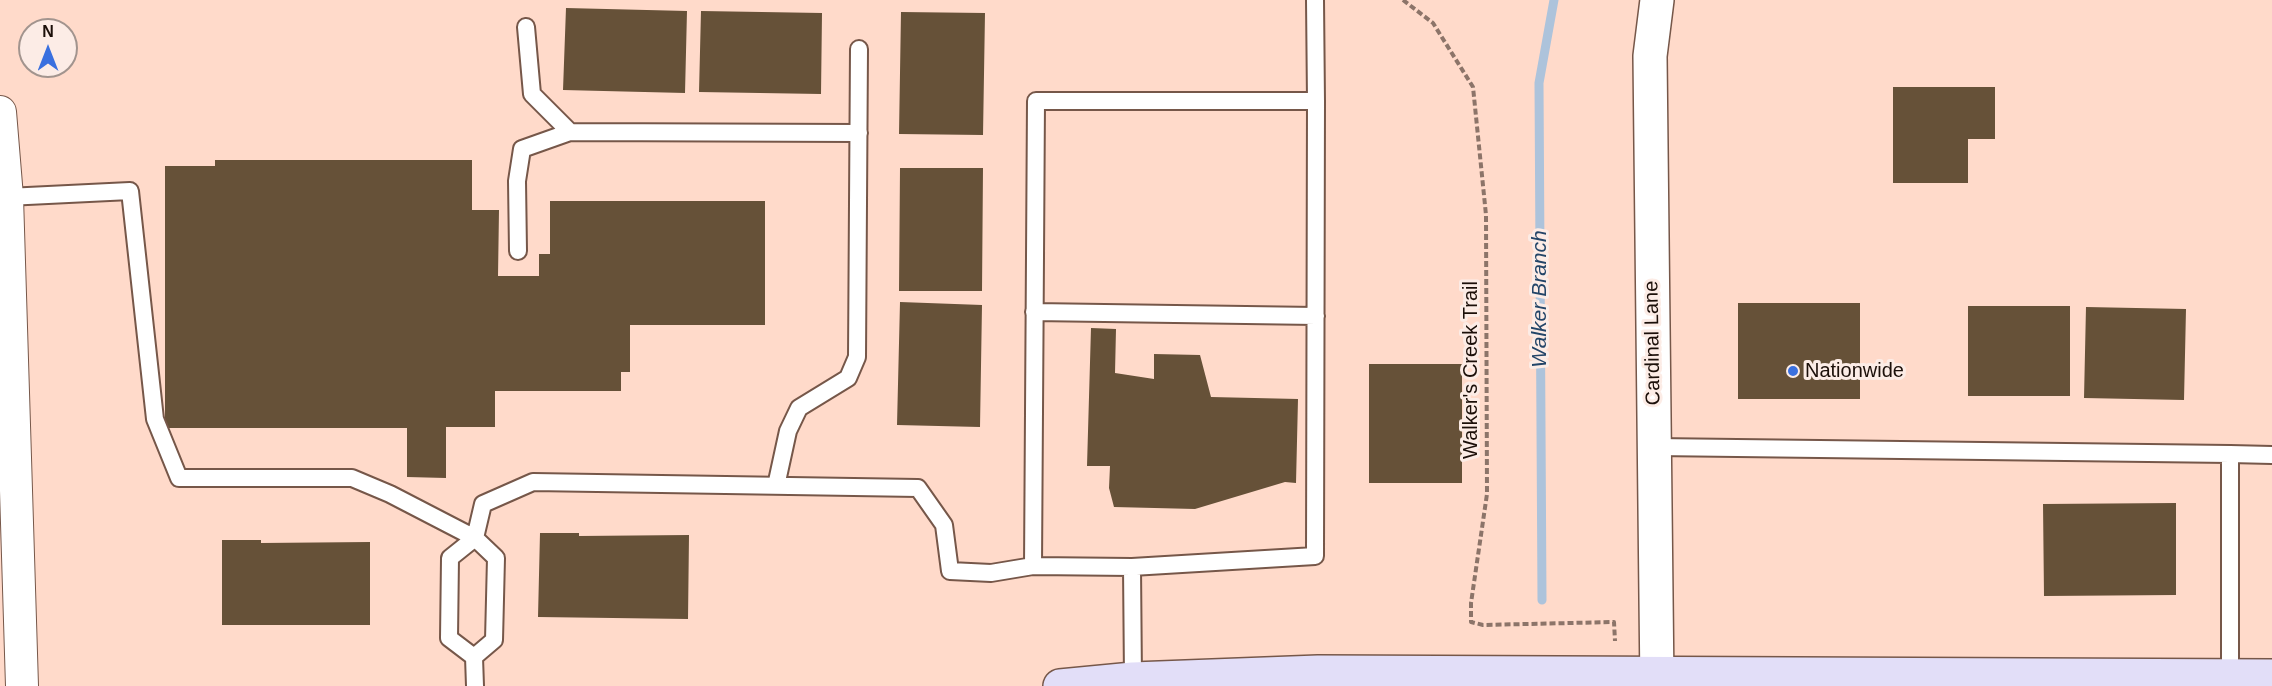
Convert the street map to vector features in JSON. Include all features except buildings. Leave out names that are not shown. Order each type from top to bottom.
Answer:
[{"type":"main road","points":[[1060,686],[1133,679],[1318,672],[1657,679],[2272,676]]},
{"type":"street","name":"Cardinal Lane","points":[[1657,679],[1650,56],[1658,0]]},
{"type":"street","points":[[0,112],[7,197],[22,686]]},
{"type":"lane","points":[[474,657],[449,638],[450,558],[475,538],[483,504],[533,482],[918,488],[944,525],[950,571],[991,573],[1033,566],[1132,567],[1315,556],[1315,0]]},
{"type":"lane","points":[[526,27],[532,93],[570,132]]},
{"type":"lane","points":[[776,486],[788,431],[799,408],[848,378],[857,357],[860,49]]},
{"type":"lane","points":[[1033,566],[1036,101],[1316,100]]},
{"type":"lane","points":[[518,251],[517,181],[522,149],[570,132],[859,133]]},
{"type":"lane","points":[[7,197],[130,191],[155,418],[179,478],[352,478],[390,494],[475,538],[496,558],[494,640],[474,657]]},
{"type":"lane","points":[[1034,312],[1316,316]]},
{"type":"lane","points":[[1655,447],[2272,455]]},
{"type":"lane","points":[[2230,454],[2230,675]]},
{"type":"lane","points":[[1132,567],[1133,679]]},
{"type":"lane","points":[[474,657],[475,686]]},
{"type":"path","name":"Walker's Creek Trail","points":[[1403,0],[1433,23],[1473,87],[1485,215],[1487,494],[1472,603],[1472,622],[1483,625],[1614,622]]},
{"type":"waterway","name":"Walker Branch","points":[[1542,600],[1539,83],[1554,0]]},
{"type":"place","name":"Nationwide","points":[[1793,371]]}]
